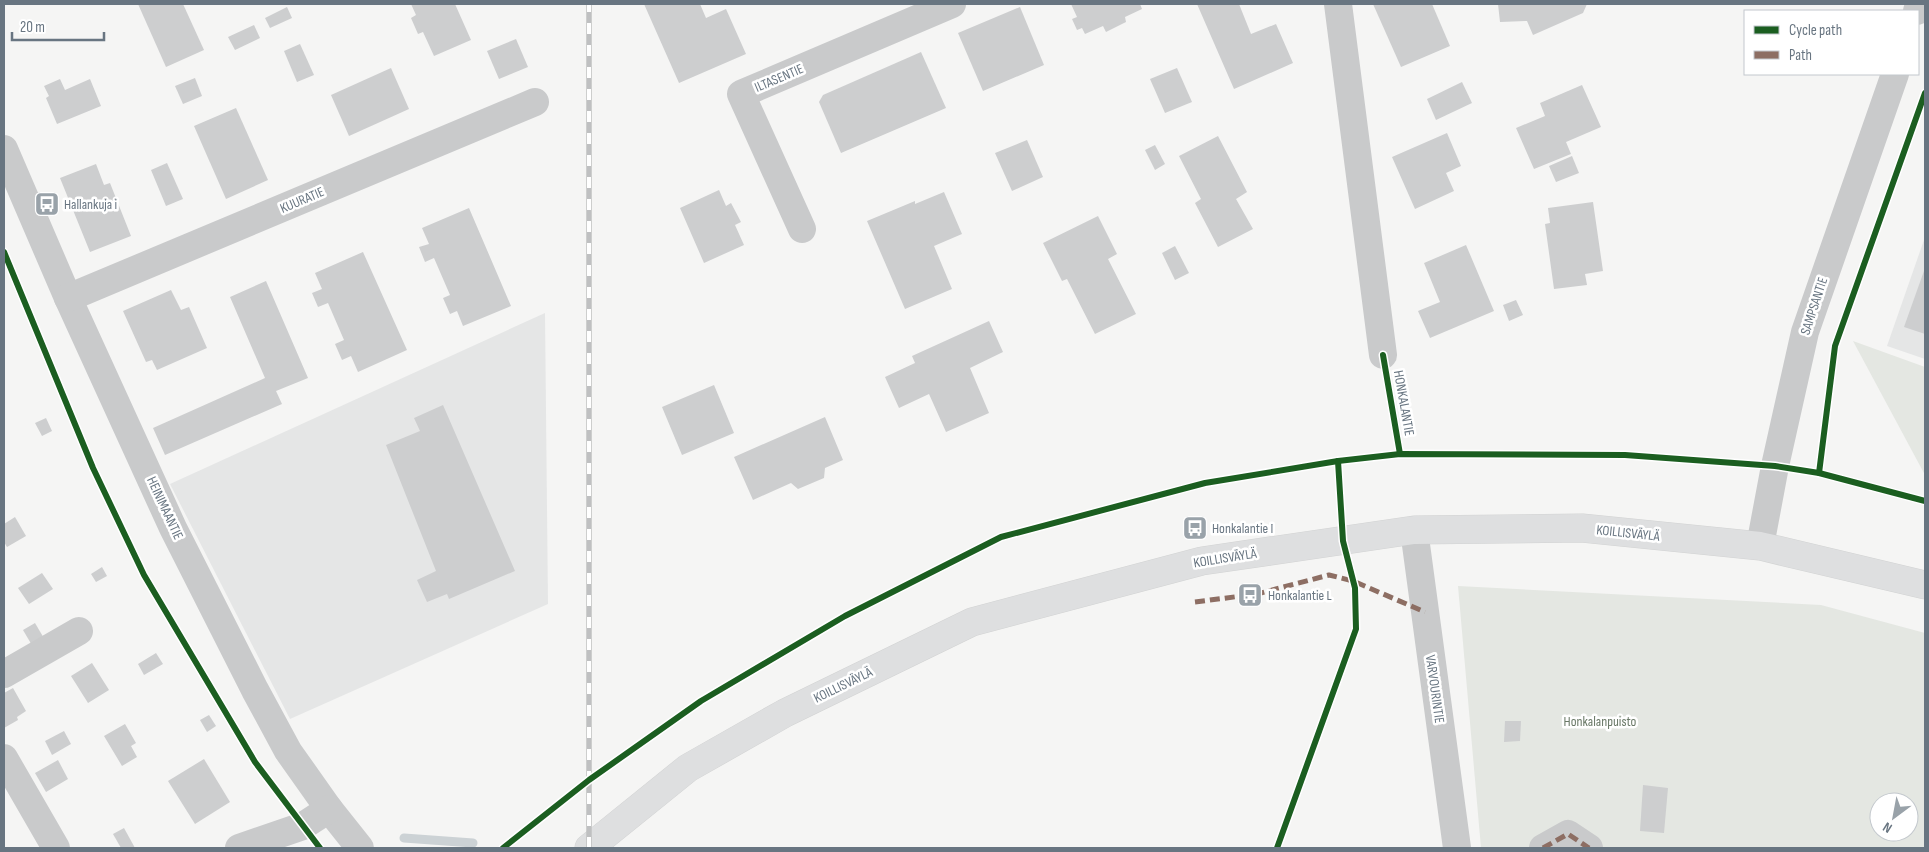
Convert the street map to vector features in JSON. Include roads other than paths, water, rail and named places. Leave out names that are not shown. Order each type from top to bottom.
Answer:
[{"type":"main road","name":"KOILLISVÄYLÄ","points":[[589,848],[688,768],[786,713],[972,622],[1202,560],[1414,530],[1582,528],[1760,546],[1925,586]]},
{"type":"street","name":"ILTASENTIE","points":[[802,229],[741,94],[952,4]]},
{"type":"street","name":"HONKALANTIE","points":[[1338,4],[1383,356]]},
{"type":"street","name":"SAMPSANTIE","points":[[1760,546],[1775,466],[1805,332],[1895,75]]},
{"type":"street","name":"KUURATIE","points":[[68,298],[536,102]]},
{"type":"street","name":"HEINIMAANTIE","points":[[5,155],[173,528],[251,681],[288,751],[329,809],[360,848]]},
{"type":"street","name":"VARVOURINTIE","points":[[1414,530],[1457,848]]},
{"type":"street","points":[[4,674],[79,630]]},
{"type":"street","points":[[4,758],[56,848]]},
{"type":"street","points":[[239,848],[303,826],[329,809]]},
{"type":"street","points":[[1543,848],[1568,834],[1590,848]]},
{"type":"waterway","points":[[404,838],[473,843]]},
{"type":"railway","points":[[589,4],[589,848]]},
{"type":"place","name":"Hallankuja i","points":[[47,204]]},
{"type":"place","name":"Honkalantie I","points":[[1195,528]]},
{"type":"place","name":"Honkalantie L","points":[[1250,595]]},
{"type":"park label","name":"Honkalanpuisto","points":[[1600,721]]}]
